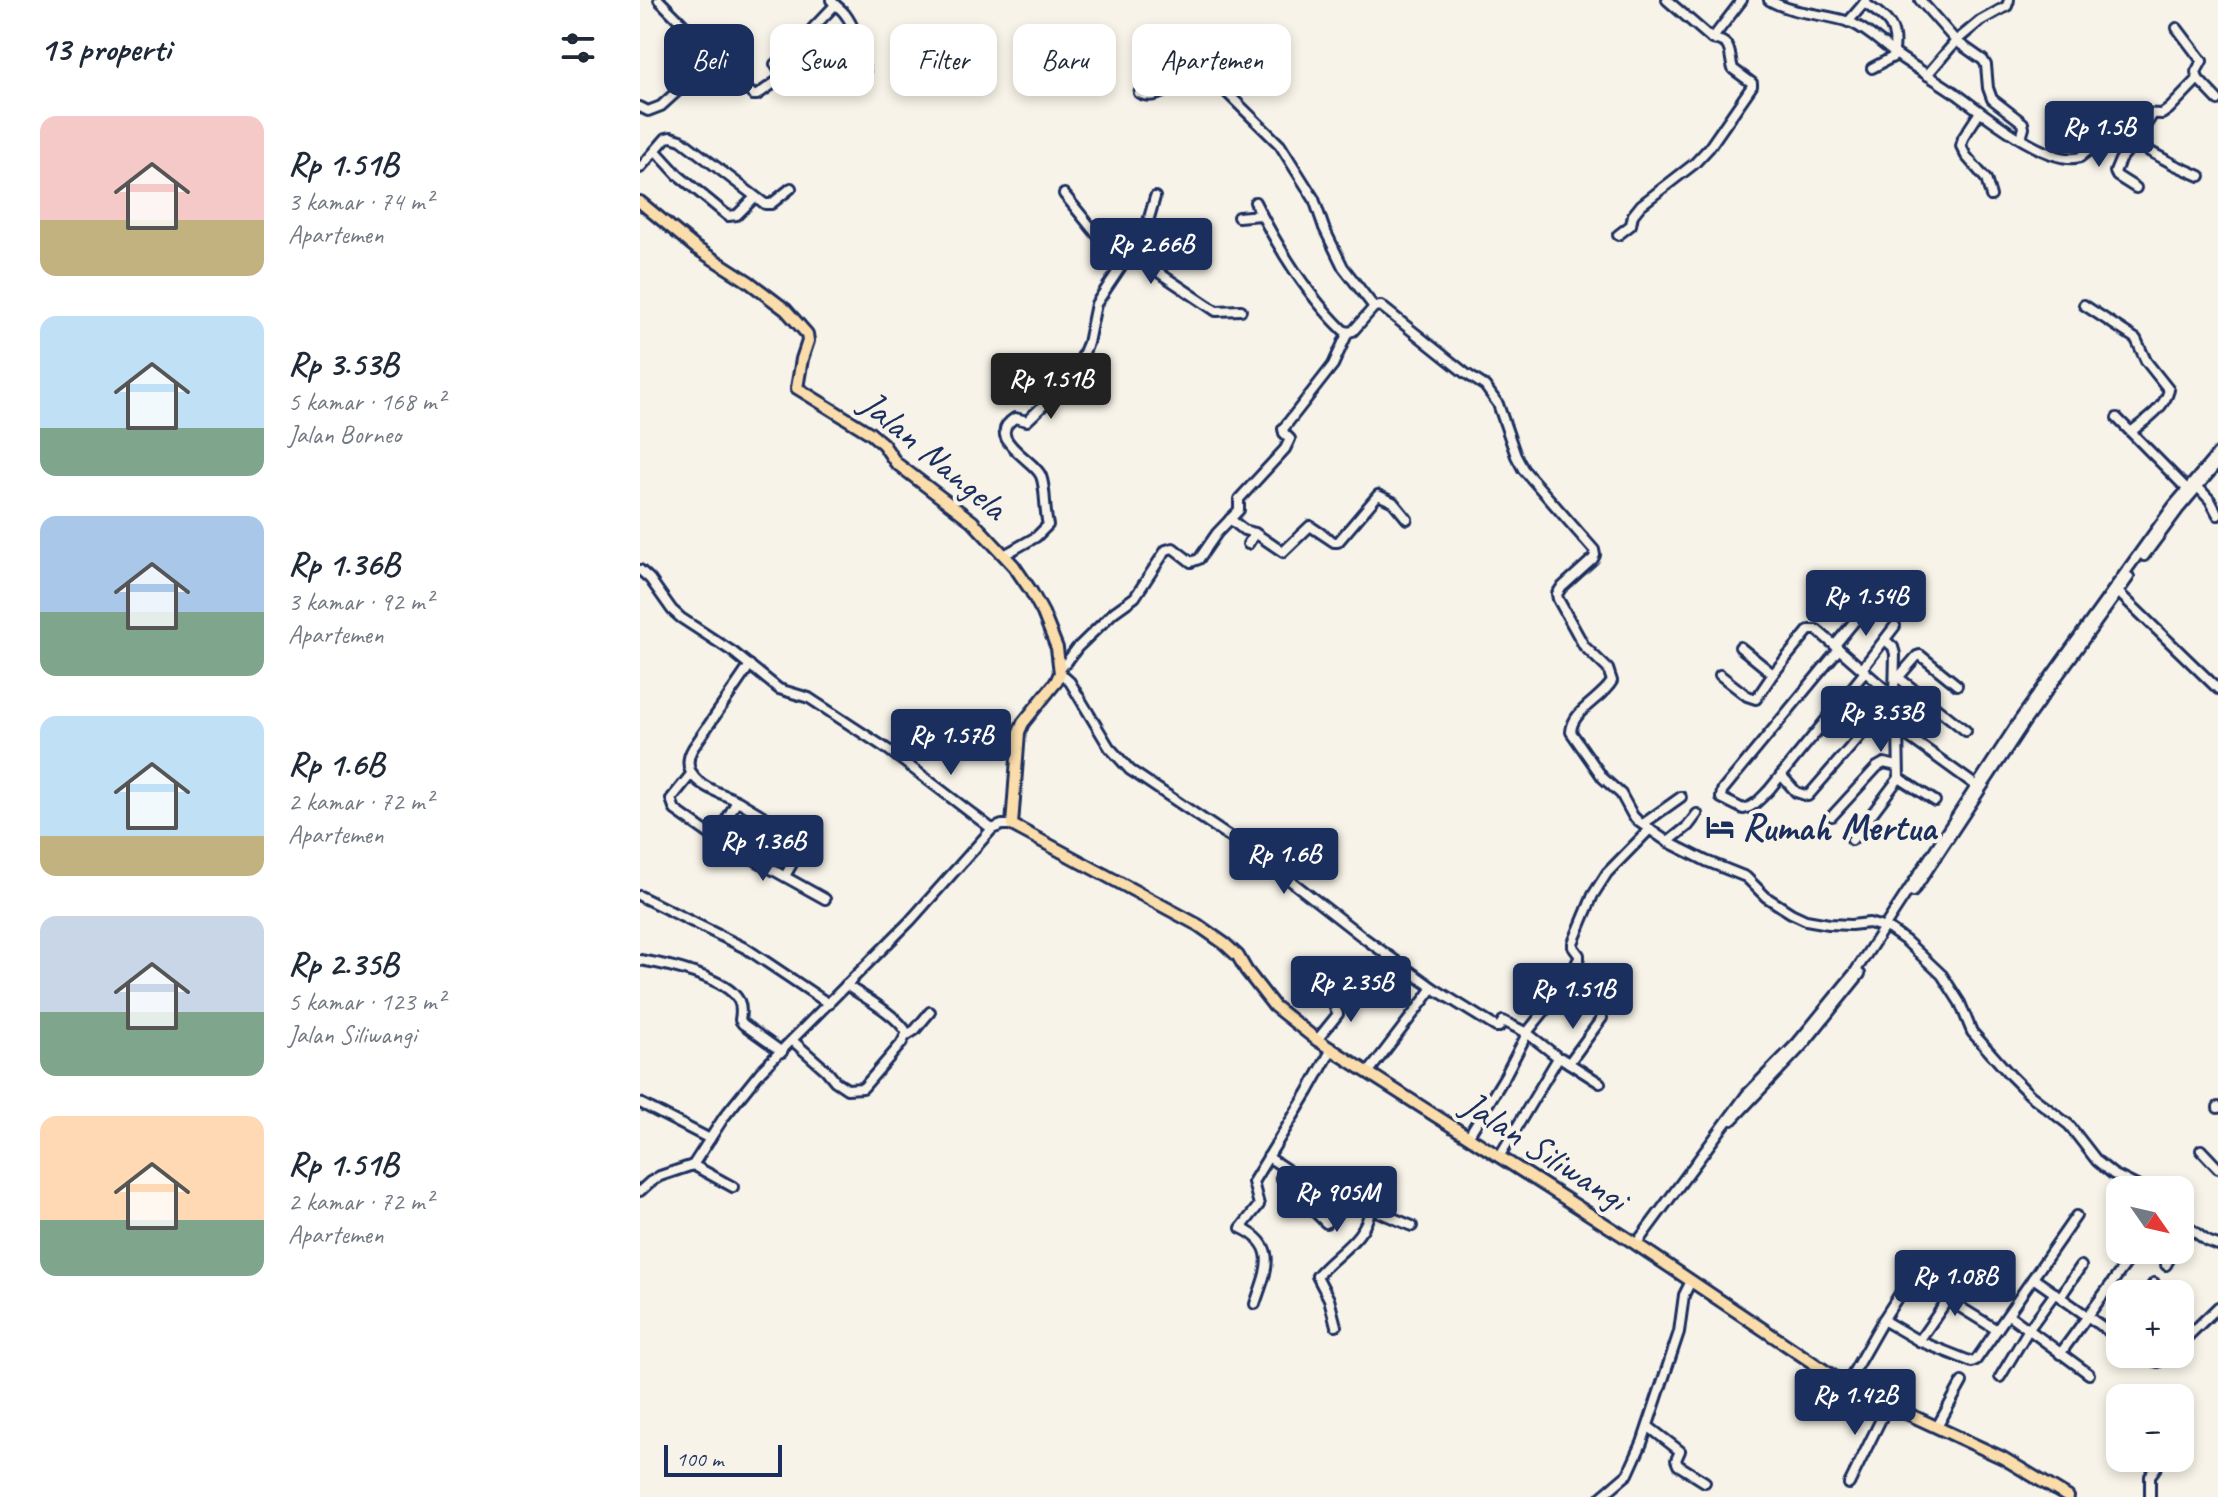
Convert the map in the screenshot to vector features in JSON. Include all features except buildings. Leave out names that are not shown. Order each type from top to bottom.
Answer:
[{"type":"main road","name":"Jalan Nangela","points":[[640,202],[696,248],[786,310],[807,334],[797,384],[799,390],[870,433],[883,444],[896,463],[972,521],[1004,555],[1038,602],[1057,648],[1060,670]]},
{"type":"main road","points":[[1012,825],[1019,732],[1056,682],[1060,670]]},
{"type":"main road","name":"Jalan Siliwangi","points":[[1012,825],[1198,925],[1238,956],[1274,1006],[1317,1040],[1638,1246],[1846,1385],[2014,1463],[2068,1497]]},
{"type":"street","points":[[659,0],[682,24]]},
{"type":"street","points":[[1618,235],[1631,225],[1633,215],[1641,205],[1694,164],[1709,148],[1752,86],[1733,69],[1730,49],[1725,43],[1712,39],[1667,0]]},
{"type":"street","points":[[1712,39],[1742,0]]},
{"type":"street","points":[[1769,0],[1848,22],[1867,31],[1998,125],[2059,158],[2072,160],[2080,157],[2136,113],[2162,114],[2198,79]]},
{"type":"street","points":[[1920,0],[1956,41],[1983,60],[1991,96],[2023,123],[2021,138]]},
{"type":"street","points":[[1927,75],[1956,41],[1980,21],[2000,12],[2009,0]]},
{"type":"street","points":[[1848,22],[1866,2],[1890,22],[1895,34],[1894,52],[1891,59],[1872,68]]},
{"type":"street","points":[[754,95],[780,79],[781,74],[775,64],[803,43],[833,3],[851,24]]},
{"type":"street","points":[[2177,28],[2202,61],[2196,72],[2198,79],[2218,100]]},
{"type":"street","points":[[640,107],[654,110],[672,96]]},
{"type":"street","points":[[1230,96],[1280,145],[1314,199],[1343,267],[1374,307]]},
{"type":"street","points":[[1980,112],[1961,146],[1986,179],[1991,196]]},
{"type":"street","points":[[2136,188],[2115,172],[2153,114]]},
{"type":"street","points":[[640,168],[666,138],[671,137],[681,140],[765,204],[771,204],[791,188]]},
{"type":"street","points":[[2134,143],[2200,176]]},
{"type":"street","points":[[656,151],[678,175],[728,216],[737,215],[755,197]]},
{"type":"street","points":[[1064,194],[1103,242],[1124,262]]},
{"type":"street","points":[[1155,197],[1146,239],[1158,256],[1161,274],[1216,311],[1241,310]]},
{"type":"street","points":[[1255,202],[1286,259],[1312,296],[1330,318],[1348,332]]},
{"type":"street","points":[[1238,217],[1261,215]]},
{"type":"street","points":[[1004,555],[1036,537],[1048,525],[1041,476],[1009,443],[1006,433],[1009,423],[1015,418],[1027,421],[1074,376],[1088,343],[1096,304],[1124,262],[1146,239]]},
{"type":"street","points":[[2084,305],[2136,339],[2146,361],[2169,390],[2165,400],[2131,432]]},
{"type":"street","points":[[1600,1083],[1559,1058],[1527,1033],[1503,1021],[1496,1027],[1433,988],[1264,860],[1130,770],[1109,747],[1060,670],[1077,648],[1120,606],[1132,601],[1166,550],[1173,548],[1191,562],[1196,561],[1239,510],[1239,499],[1290,441],[1283,429],[1333,365],[1348,332],[1353,331],[1374,307],[1381,306],[1485,386],[1498,404],[1523,469],[1594,550],[1593,559],[1557,594],[1584,646],[1608,669],[1612,681],[1575,718],[1571,732],[1603,778],[1621,794],[1630,812],[1668,842],[1746,877],[1766,897],[1798,917],[1829,924],[1869,923],[1887,928],[1906,941],[1942,975],[1960,1003],[1972,1032],[2030,1095],[2069,1125],[2097,1161],[2117,1176]]},
{"type":"street","points":[[2117,418],[2210,500],[2218,515]]},
{"type":"street","points":[[1638,1246],[1747,1094],[1797,1043],[1855,972],[1978,787],[2218,453]]},
{"type":"street","points":[[2084,636],[2193,485],[2218,463]]},
{"type":"street","points":[[1230,519],[1283,552],[1310,526],[1337,542],[1378,495],[1393,502],[1407,519]]},
{"type":"street","points":[[1248,544],[1255,533]]},
{"type":"street","points":[[640,570],[681,618],[733,652],[779,689],[809,698],[890,751],[992,829]]},
{"type":"street","points":[[2118,592],[2218,689]]},
{"type":"street","points":[[1867,606],[1722,791],[1720,797],[1723,800],[1743,809],[1755,803],[1781,775],[1895,626]]},
{"type":"street","points":[[1720,675],[1756,699],[1809,630],[1817,630],[1894,697]]},
{"type":"street","points":[[1852,840],[1899,778],[1894,697],[1897,679],[1893,647],[1885,640]]},
{"type":"street","points":[[1740,647],[1773,674]]},
{"type":"street","points":[[1897,679],[1920,655],[1957,685]]},
{"type":"street","points":[[750,665],[690,754],[688,764],[701,783],[802,839],[803,845],[785,876]]},
{"type":"street","points":[[1897,679],[1966,731]]},
{"type":"street","points":[[1781,775],[1796,792],[1808,796],[1894,697]]},
{"type":"street","points":[[1898,729],[1978,787]]},
{"type":"street","points":[[1832,816],[1877,767],[1884,763],[1897,766]]},
{"type":"street","points":[[692,773],[671,799],[675,810],[716,838],[825,899]]},
{"type":"street","points":[[1899,778],[1935,801]]},
{"type":"street","points":[[1468,1137],[1527,1033],[1566,984],[1579,958],[1573,943],[1593,895],[1646,826],[1681,797]]},
{"type":"street","points":[[716,838],[737,801]]},
{"type":"street","points":[[1668,842],[1697,814]]},
{"type":"street","points":[[640,1191],[660,1176],[693,1165],[761,1071],[910,921],[992,829],[1012,825]]},
{"type":"street","points":[[640,896],[757,955],[829,1004]]},
{"type":"street","points":[[640,960],[688,970],[732,992],[739,1001],[743,1024],[782,1052]]},
{"type":"street","points":[[846,985],[905,1028],[907,1035]]},
{"type":"street","points":[[1368,1073],[1433,988]]},
{"type":"street","points":[[1317,1040],[1338,1015],[1335,1008]]},
{"type":"street","points":[[793,1041],[835,1081],[847,1089],[856,1090],[863,1088],[930,1012]]},
{"type":"street","points":[[1569,1063],[1602,1018]]},
{"type":"street","points":[[1255,1304],[1266,1268],[1267,1251],[1259,1237],[1241,1228],[1257,1209],[1259,1200],[1253,1182],[1332,1049]]},
{"type":"street","points":[[1499,1157],[1559,1058]]},
{"type":"street","points":[[640,1103],[710,1139]]},
{"type":"street","points":[[2201,1150],[2218,1168]]},
{"type":"street","points":[[1268,1157],[1286,1169],[1281,1178],[1326,1223],[1344,1198],[1412,1226]]},
{"type":"street","points":[[693,1165],[733,1187]]},
{"type":"street","points":[[1336,1326],[1329,1299],[1317,1276],[1353,1241],[1368,1218],[1369,1208]]},
{"type":"street","points":[[1883,1320],[1919,1341],[1972,1362],[1976,1360],[2076,1216]]},
{"type":"street","points":[[2194,1232],[2218,1245]]},
{"type":"street","points":[[2060,1354],[2125,1264]]},
{"type":"street","points":[[2000,1377],[2029,1329],[2081,1266]]},
{"type":"street","points":[[1919,1341],[1964,1276]]},
{"type":"street","points":[[1846,1385],[1910,1278],[1997,1330]]},
{"type":"street","points":[[2033,1278],[2106,1329]]},
{"type":"street","points":[[1601,1497],[1628,1474],[1649,1427],[1655,1400],[1679,1332],[1684,1295],[1691,1281]]},
{"type":"street","points":[[2194,1330],[2218,1307]]},
{"type":"street","points":[[2009,1315],[2089,1374]]},
{"type":"street","points":[[1937,1427],[1962,1382]]},
{"type":"street","points":[[1849,1484],[1888,1405]]},
{"type":"street","points":[[1649,1427],[1680,1451],[1676,1460],[1678,1465],[1705,1482]]},
{"type":"street","points":[[2150,1497],[2150,1476],[2153,1472]]},
{"type":"place","name":"Rumah Mertua","points":[[1720,827]]}]
